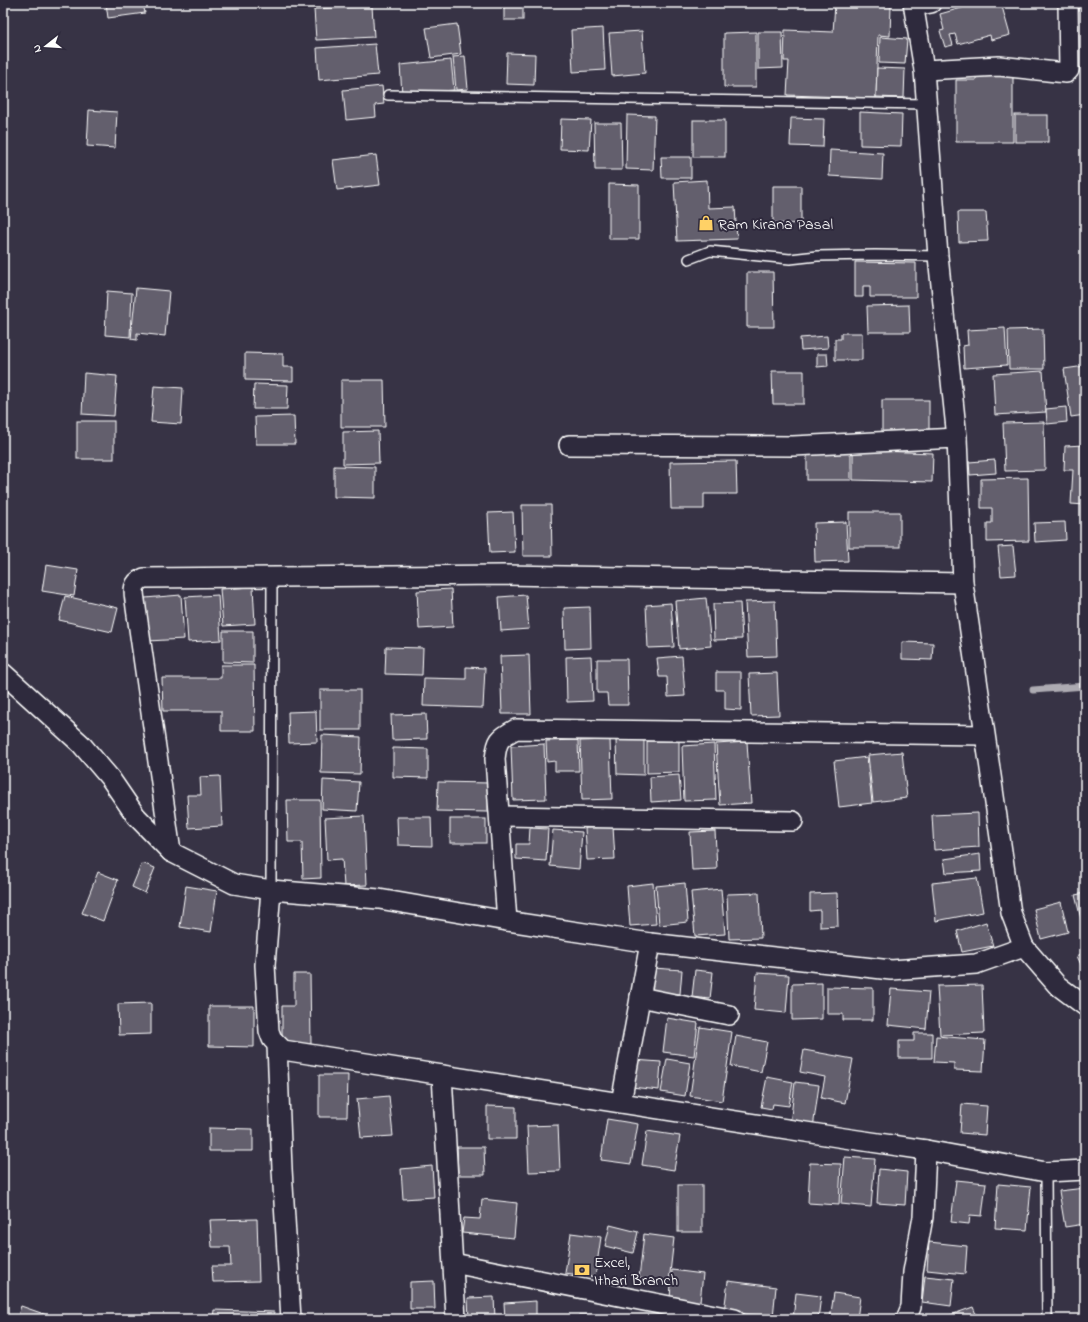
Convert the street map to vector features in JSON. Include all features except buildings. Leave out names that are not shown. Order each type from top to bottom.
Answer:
[{"type":"street","points":[[924,70],[999,66],[1066,73],[1069,70],[1068,3]]},
{"type":"street","points":[[919,4],[938,256],[957,438],[963,584],[1011,913],[1024,947],[1057,985],[1085,1006]]},
{"type":"street","points":[[569,445],[794,446],[957,438]]},
{"type":"street","points":[[172,852],[134,586],[144,578],[505,575],[963,584]]},
{"type":"street","points":[[3,674],[81,744],[110,778],[136,816],[172,852],[234,884],[271,890],[380,899],[507,921],[650,943],[891,970],[976,964],[1024,947]]},
{"type":"street","points":[[507,921],[495,759],[497,744],[504,735],[516,728],[984,735]]},
{"type":"street","points":[[500,816],[793,821]]},
{"type":"street","points":[[271,890],[265,965],[269,1031],[272,1040],[283,1050],[926,1150],[1046,1172],[1085,1170]]},
{"type":"street","points":[[621,1103],[650,943]]},
{"type":"street","points":[[640,997],[729,1015]]},
{"type":"street","points":[[277,1045],[282,1168],[291,1319]]},
{"type":"street","points":[[442,1075],[456,1319]]},
{"type":"street","points":[[906,1319],[911,1307],[913,1272],[923,1218],[926,1150]]},
{"type":"street","points":[[453,1263],[735,1319]]},
{"type":"lane","points":[[388,95],[927,104]]},
{"type":"lane","points":[[689,259],[710,251],[790,259],[817,256],[875,254],[938,256]]},
{"type":"lane","points":[[271,890],[272,577]]},
{"type":"lane","points":[[1046,1172],[1046,1319]]},
{"type":"waterway","points":[[1033,690],[1085,686]]},
{"type":"place","name":"Ram Kirana Pasal","points":[[706,223]]},
{"type":"place","name":"Excel, Ithari Branch","points":[[582,1270]]}]
